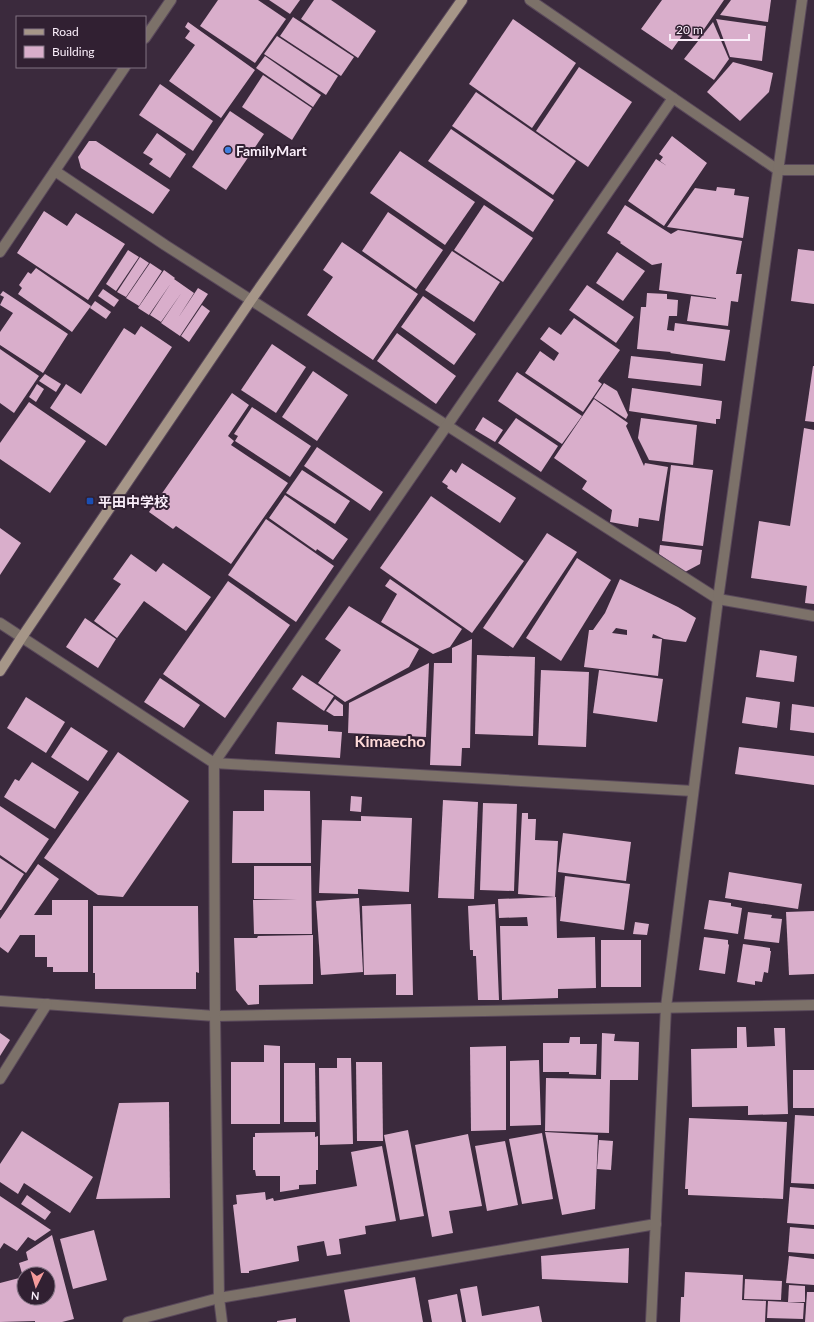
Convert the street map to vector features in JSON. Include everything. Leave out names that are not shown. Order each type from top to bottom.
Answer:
[{"type":"street","points":[[146,37],[171,0]]},
{"type":"street","points":[[0,671],[251,300],[462,0]]},
{"type":"street","points":[[530,0],[778,170],[814,170]]},
{"type":"street","points":[[651,1322],[666,1007],[718,599],[802,0]]},
{"type":"street","points":[[0,252],[124,68]]},
{"type":"street","points":[[222,1322],[219,1298],[215,1016],[214,763],[673,98]]},
{"type":"street","points":[[55,171],[165,245],[718,599],[814,616]]},
{"type":"street","points":[[0,623],[214,763],[693,791]]},
{"type":"street","points":[[0,1001],[215,1016],[814,1005]]},
{"type":"street","points":[[0,1079],[47,1004]]},
{"type":"street","points":[[128,1322],[219,1298],[656,1224]]},
{"type":"building","points":[[218,0],[258,0],[286,19],[255,63],[200,26]]},
{"type":"building","points":[[269,0],[300,0],[290,14]]},
{"type":"building","points":[[314,0],[331,0],[376,31],[358,58],[301,19]]},
{"type":"building","points":[[662,0],[724,0],[696,41],[684,33],[672,50],[641,29]]},
{"type":"building","points":[[731,0],[771,0],[768,22],[720,15]]},
{"type":"building","points":[[293,17],[354,57],[341,76],[280,36]]},
{"type":"building","points":[[513,19],[576,63],[532,128],[469,84]]},
{"type":"building","points":[[716,19],[766,26],[762,61],[730,57]]},
{"type":"building","points":[[188,22],[255,70],[221,118],[169,81],[195,45],[185,38],[190,31],[185,27]]},
{"type":"building","points":[[713,22],[729,59],[714,80],[684,59]]},
{"type":"building","points":[[277,36],[338,76],[326,95],[264,54]]},
{"type":"building","points":[[265,56],[321,95],[313,107],[256,68]]},
{"type":"building","points":[[733,62],[773,73],[769,92],[740,121],[707,92]]},
{"type":"building","points":[[579,67],[632,102],[588,167],[536,131]]},
{"type":"building","points":[[263,75],[312,108],[292,140],[242,107]]},
{"type":"building","points":[[160,84],[213,121],[193,151],[139,115]]},
{"type":"building","points":[[476,92],[576,161],[553,195],[452,126]]},
{"type":"building","name":"FamilyMart","points":[[230,111],[264,134],[226,190],[192,167]]},
{"type":"building","points":[[451,129],[554,200],[533,232],[428,161]]},
{"type":"building","points":[[157,133],[186,154],[170,178],[149,164],[153,159],[143,153]]},
{"type":"building","points":[[672,136],[707,163],[664,226],[628,201],[656,159],[667,166],[660,161],[663,157],[659,154]]},
{"type":"building","points":[[89,141],[96,141],[170,190],[153,214],[81,168],[78,157]]},
{"type":"building","points":[[400,151],[475,202],[445,245],[370,193]]},
{"type":"building","points":[[717,187],[735,189],[734,195],[749,197],[743,238],[667,227],[695,188],[716,191]]},
{"type":"building","points":[[484,205],[533,238],[503,282],[454,250]]},
{"type":"building","points":[[625,205],[671,234],[678,230],[742,241],[736,274],[742,274],[738,302],[731,301],[728,326],[687,321],[691,296],[716,298],[659,290],[662,263],[652,265],[607,233]]},
{"type":"building","points":[[44,211],[67,226],[76,213],[125,244],[88,300],[17,253]]},
{"type":"building","points":[[388,212],[443,250],[416,289],[362,251]]},
{"type":"building","points":[[342,242],[418,294],[373,360],[307,315],[333,277],[323,270]]},
{"type":"building","points":[[798,249],[814,251],[814,304],[791,301]]},
{"type":"building","points":[[128,250],[139,257],[116,291],[106,284]]},
{"type":"building","points":[[452,251],[500,282],[474,322],[425,290]]},
{"type":"building","points":[[617,252],[645,271],[623,301],[596,283]]},
{"type":"building","points":[[140,257],[149,263],[126,297],[117,292]]},
{"type":"building","points":[[150,263],[162,271],[139,306],[126,298]]},
{"type":"building","points":[[36,268],[91,306],[72,332],[18,294],[22,288],[19,285],[28,272],[31,274]]},
{"type":"building","points":[[164,270],[194,293],[178,318],[198,288],[208,294],[180,336],[161,323],[182,292],[161,322],[150,315],[171,283],[149,315],[138,308]]},
{"type":"building","points":[[587,285],[634,317],[616,343],[569,310]]},
{"type":"building","points":[[103,289],[119,300],[114,307],[98,296]]},
{"type":"building","points":[[3,291],[68,334],[43,373],[0,345],[0,332],[13,313],[0,305],[4,297],[0,295]]},
{"type":"building","points":[[647,293],[667,294],[667,299],[678,300],[677,316],[669,316],[667,330],[674,331],[675,323],[730,330],[725,361],[670,353],[671,352],[637,349],[641,307],[646,307]]},
{"type":"building","points":[[423,296],[476,334],[454,365],[401,327]]},
{"type":"building","points":[[95,301],[111,312],[106,319],[90,308]]},
{"type":"building","points":[[202,305],[210,311],[189,342],[181,336]]},
{"type":"building","points":[[574,318],[620,350],[598,381],[602,384],[583,412],[525,373],[540,351],[554,361],[559,353],[540,339],[549,327],[561,335]]},
{"type":"building","points":[[141,326],[172,347],[106,446],[50,408],[66,384],[81,394],[124,328],[135,335]]},
{"type":"building","points":[[397,333],[456,376],[436,404],[377,361]]},
{"type":"building","points":[[272,344],[306,367],[276,413],[241,390]]},
{"type":"building","points":[[0,349],[39,376],[14,413],[0,403]]},
{"type":"building","points":[[631,356],[703,364],[701,386],[628,378]]},
{"type":"building","points":[[814,366],[814,422],[805,421]]},
{"type":"building","points":[[313,371],[348,395],[317,441],[282,417]]},
{"type":"building","points":[[517,372],[582,416],[562,444],[498,401]]},
{"type":"building","points":[[45,374],[61,384],[56,392],[39,381]]},
{"type":"building","points":[[604,383],[617,391],[628,415],[626,419],[594,398]]},
{"type":"building","points":[[37,384],[44,389],[36,402],[29,397]]},
{"type":"building","points":[[632,388],[722,401],[720,419],[716,419],[716,424],[629,411]]},
{"type":"building","points":[[232,393],[249,405],[228,436],[234,441],[231,445],[288,483],[231,564],[176,526],[173,529],[149,512]]},
{"type":"building","points":[[594,399],[628,423],[626,426],[644,466],[645,463],[668,467],[659,521],[639,518],[638,527],[610,522],[612,510],[582,489],[587,481],[554,458]]},
{"type":"building","points":[[29,402],[86,441],[50,493],[0,459],[0,443]]},
{"type":"building","points":[[252,407],[311,446],[290,477],[235,441],[238,436],[234,434]]},
{"type":"building","points":[[483,417],[503,430],[495,442],[475,430]]},
{"type":"building","points":[[516,418],[558,446],[541,472],[498,443]]},
{"type":"building","points":[[641,418],[697,425],[693,465],[649,460],[638,438]]},
{"type":"building","points":[[804,428],[814,430],[814,604],[805,603],[807,586],[751,578],[759,521],[790,526]]},
{"type":"building","points":[[317,447],[383,492],[370,511],[304,466]]},
{"type":"building","points":[[462,463],[516,498],[500,523],[447,488],[448,486],[442,482],[451,469],[456,473]]},
{"type":"building","points":[[671,465],[713,470],[703,546],[662,541]]},
{"type":"building","points":[[302,470],[350,501],[335,524],[286,493]]},
{"type":"building","points":[[285,495],[348,539],[333,560],[317,549],[316,551],[269,518]]},
{"type":"building","points":[[431,496],[524,561],[472,633],[380,568]]},
{"type":"building","points":[[266,519],[334,566],[296,622],[228,575]]},
{"type":"building","points":[[0,528],[21,543],[0,575]]},
{"type":"building","points":[[547,533],[577,552],[513,648],[483,628]]},
{"type":"building","points":[[660,545],[702,550],[700,564],[685,572],[659,554]]},
{"type":"building","points":[[131,554],[156,572],[163,563],[211,597],[186,631],[144,601],[117,638],[94,621],[121,584],[113,579]]},
{"type":"building","points":[[577,558],[611,580],[561,661],[526,638]]},
{"type":"building","points":[[390,579],[462,629],[450,647],[433,654],[381,622],[397,594],[385,586]]},
{"type":"building","points":[[620,579],[678,607],[696,618],[686,642],[664,639],[653,634],[652,638],[662,639],[658,676],[584,667],[589,630],[593,630],[605,613]],"holes":[[[616,628],[627,630],[627,635],[612,633]]]},
{"type":"building","points":[[228,581],[290,625],[225,718],[163,674]]},
{"type":"building","points":[[349,606],[419,649],[409,667],[345,702],[318,683],[341,650],[325,639]]},
{"type":"building","points":[[85,618],[116,639],[98,668],[66,647]]},
{"type":"building","points":[[472,639],[470,748],[462,748],[461,766],[430,765],[434,663],[452,663],[452,648]]},
{"type":"building","points":[[760,650],[797,656],[794,682],[756,677]]},
{"type":"building","points":[[477,655],[535,657],[533,736],[475,734]]},
{"type":"building","points":[[429,663],[426,737],[348,733],[349,703]]},
{"type":"building","points":[[541,670],[589,672],[586,747],[538,745]]},
{"type":"building","points":[[599,670],[663,679],[657,722],[593,713]]},
{"type":"building","points":[[302,675],[334,696],[324,711],[292,689]]},
{"type":"building","points":[[160,678],[200,705],[184,728],[144,702]]},
{"type":"building","points":[[26,697],[65,722],[46,753],[7,728]]},
{"type":"building","points":[[746,697],[780,702],[777,728],[742,723]]},
{"type":"building","points":[[335,699],[343,705],[343,716],[334,716],[326,711]]},
{"type":"building","points":[[792,704],[814,707],[814,733],[790,730]]},
{"type":"building","points":[[277,722],[328,725],[328,731],[342,732],[340,758],[275,754]]},
{"type":"building","points":[[71,727],[108,751],[88,781],[51,757]]},
{"type":"building","points":[[739,747],[814,756],[814,785],[735,774]]},
{"type":"building","points":[[118,752],[189,801],[123,897],[98,895],[44,858]]},
{"type":"building","points":[[32,762],[79,792],[55,829],[4,797],[15,779],[19,781]]},
{"type":"building","points":[[264,790],[310,791],[311,863],[232,863],[233,811],[264,811]]},
{"type":"building","points":[[351,796],[362,797],[361,812],[350,811]]},
{"type":"building","points":[[443,800],[478,802],[474,899],[438,898]]},
{"type":"building","points":[[483,803],[517,804],[514,891],[480,890]]},
{"type":"building","points":[[0,806],[49,839],[26,873],[0,855]]},
{"type":"building","points":[[522,813],[528,813],[528,819],[536,819],[535,840],[558,841],[555,897],[518,894]]},
{"type":"building","points":[[361,816],[412,818],[409,892],[358,889],[358,894],[319,893],[322,820],[361,821]]},
{"type":"building","points":[[563,833],[631,842],[626,881],[558,872]]},
{"type":"building","points":[[0,858],[24,874],[1,910],[0,910]]},
{"type":"building","points":[[38,864],[59,879],[34,915],[52,915],[52,900],[88,900],[88,972],[53,972],[53,967],[47,967],[47,957],[35,957],[35,935],[20,935],[8,953],[0,947],[0,919]]},
{"type":"building","points":[[254,866],[311,866],[312,934],[254,934],[253,900],[297,899],[254,899]]},
{"type":"building","points":[[729,872],[802,884],[798,909],[725,898]]},
{"type":"building","points":[[565,876],[630,884],[624,930],[560,921]]},
{"type":"building","points":[[556,897],[557,938],[595,937],[596,988],[558,989],[558,998],[502,1000],[500,926],[528,926],[527,917],[499,918],[498,899]]},
{"type":"building","points":[[359,898],[363,972],[321,975],[316,901]]},
{"type":"building","points":[[709,900],[731,903],[731,906],[742,908],[738,934],[704,929]]},
{"type":"building","points":[[411,904],[413,995],[396,995],[396,974],[364,975],[362,906]]},
{"type":"building","points":[[495,904],[499,1000],[478,1000],[476,956],[473,956],[473,950],[470,950],[468,906]]},
{"type":"building","points":[[93,906],[198,906],[199,973],[196,972],[196,989],[95,989],[95,973],[93,973]]},
{"type":"building","points":[[814,911],[814,974],[789,975],[786,912]]},
{"type":"building","points":[[748,912],[772,915],[771,918],[782,919],[779,943],[744,939]]},
{"type":"building","points":[[635,922],[649,924],[647,935],[633,934]]},
{"type":"building","points":[[313,935],[313,984],[259,985],[259,1004],[248,1005],[236,990],[234,938]]},
{"type":"building","points":[[704,937],[728,940],[729,945],[725,974],[699,970]]},
{"type":"building","points":[[601,940],[641,940],[641,987],[601,987]]},
{"type":"building","points":[[743,944],[770,948],[771,951],[768,973],[764,972],[762,982],[755,981],[755,985],[737,982]]},
{"type":"building","points":[[737,1027],[746,1027],[747,1047],[775,1046],[774,1028],[785,1028],[788,1114],[748,1115],[748,1106],[692,1107],[691,1049],[737,1048]]},
{"type":"building","points":[[0,1033],[10,1040],[0,1056]]},
{"type":"building","points":[[602,1033],[615,1034],[614,1041],[639,1042],[638,1080],[610,1080],[609,1133],[545,1131],[546,1078],[601,1079]]},
{"type":"building","points":[[570,1037],[580,1037],[580,1044],[597,1044],[596,1075],[569,1074],[569,1072],[543,1072],[543,1043],[569,1043]]},
{"type":"building","points":[[264,1045],[280,1046],[280,1124],[231,1124],[231,1062],[264,1062]]},
{"type":"building","points":[[506,1046],[506,1130],[471,1131],[470,1047]]},
{"type":"building","points":[[337,1058],[351,1058],[353,1144],[320,1145],[319,1068],[337,1068]]},
{"type":"building","points":[[539,1060],[541,1125],[510,1126],[510,1061]]},
{"type":"building","points":[[356,1062],[382,1062],[383,1141],[357,1141]]},
{"type":"building","points":[[284,1063],[315,1063],[316,1122],[284,1122]]},
{"type":"building","points":[[793,1070],[814,1070],[814,1108],[793,1108]]},
{"type":"building","points":[[169,1102],[170,1198],[96,1199],[119,1103]]},
{"type":"building","points":[[795,1115],[814,1116],[814,1184],[791,1183]]},
{"type":"building","points":[[689,1118],[787,1122],[783,1199],[688,1195],[688,1189],[685,1189]]},
{"type":"building","points":[[408,1130],[424,1216],[400,1220],[384,1135]]},
{"type":"building","points":[[22,1131],[93,1177],[70,1213],[24,1183],[18,1194],[0,1182],[0,1164]]},
{"type":"building","points":[[315,1132],[315,1137],[318,1136],[318,1170],[316,1170],[316,1184],[299,1185],[299,1189],[280,1192],[280,1176],[256,1176],[255,1170],[253,1170],[253,1137],[255,1137],[255,1133]]},
{"type":"building","points":[[545,1132],[598,1135],[595,1209],[562,1215]]},
{"type":"building","points":[[542,1133],[553,1199],[522,1204],[509,1139]]},
{"type":"building","points":[[468,1134],[482,1206],[449,1211],[453,1233],[432,1237],[415,1145]]},
{"type":"building","points":[[599,1140],[613,1141],[611,1170],[597,1169]]},
{"type":"building","points":[[505,1141],[518,1205],[487,1211],[475,1146]]},
{"type":"building","points":[[382,1146],[396,1221],[365,1226],[366,1234],[339,1239],[341,1254],[327,1256],[324,1241],[297,1246],[299,1261],[249,1271],[249,1273],[241,1273],[233,1205],[237,1204],[236,1195],[265,1192],[266,1200],[273,1198],[274,1201],[357,1186],[351,1152]]},
{"type":"building","points":[[790,1187],[814,1189],[814,1225],[787,1223]]},
{"type":"building","points":[[27,1195],[51,1212],[45,1220],[21,1204]]},
{"type":"building","points":[[0,1196],[51,1230],[35,1241],[28,1237],[17,1251],[4,1243],[0,1249]]},
{"type":"building","points":[[790,1227],[814,1229],[814,1254],[788,1252]]},
{"type":"building","points":[[94,1230],[107,1280],[73,1289],[60,1239]]},
{"type":"building","points":[[52,1235],[74,1319],[62,1322],[0,1322],[0,1283],[16,1279],[16,1306],[56,1306],[56,1266],[20,1266],[19,1263],[28,1260],[26,1252]]},
{"type":"building","points":[[629,1248],[628,1283],[542,1279],[541,1256]]},
{"type":"building","points":[[789,1256],[814,1259],[814,1285],[786,1283]]},
{"type":"building","points":[[685,1272],[743,1275],[742,1300],[766,1301],[765,1322],[680,1322],[681,1297],[684,1297]]},
{"type":"building","points":[[415,1277],[423,1322],[350,1322],[344,1290]]},
{"type":"building","points":[[745,1279],[782,1281],[781,1300],[744,1299]]},
{"type":"building","points":[[789,1285],[805,1286],[805,1302],[788,1302]]},
{"type":"building","points":[[477,1286],[482,1316],[539,1306],[542,1322],[466,1322],[460,1289]]},
{"type":"building","points":[[807,1292],[814,1292],[814,1322],[805,1322]]},
{"type":"building","points":[[457,1294],[462,1322],[432,1322],[428,1300]]},
{"type":"building","points":[[768,1301],[804,1303],[803,1319],[767,1318]]},
{"type":"building","points":[[296,1318],[296,1322],[277,1322],[277,1321]]},
{"type":"place","name":"FamilyMart","points":[[228,150]]},
{"type":"place","name":"平田中学校","points":[[90,501]]},
{"type":"district","name":"Kimaecho","points":[[390,740]]}]
